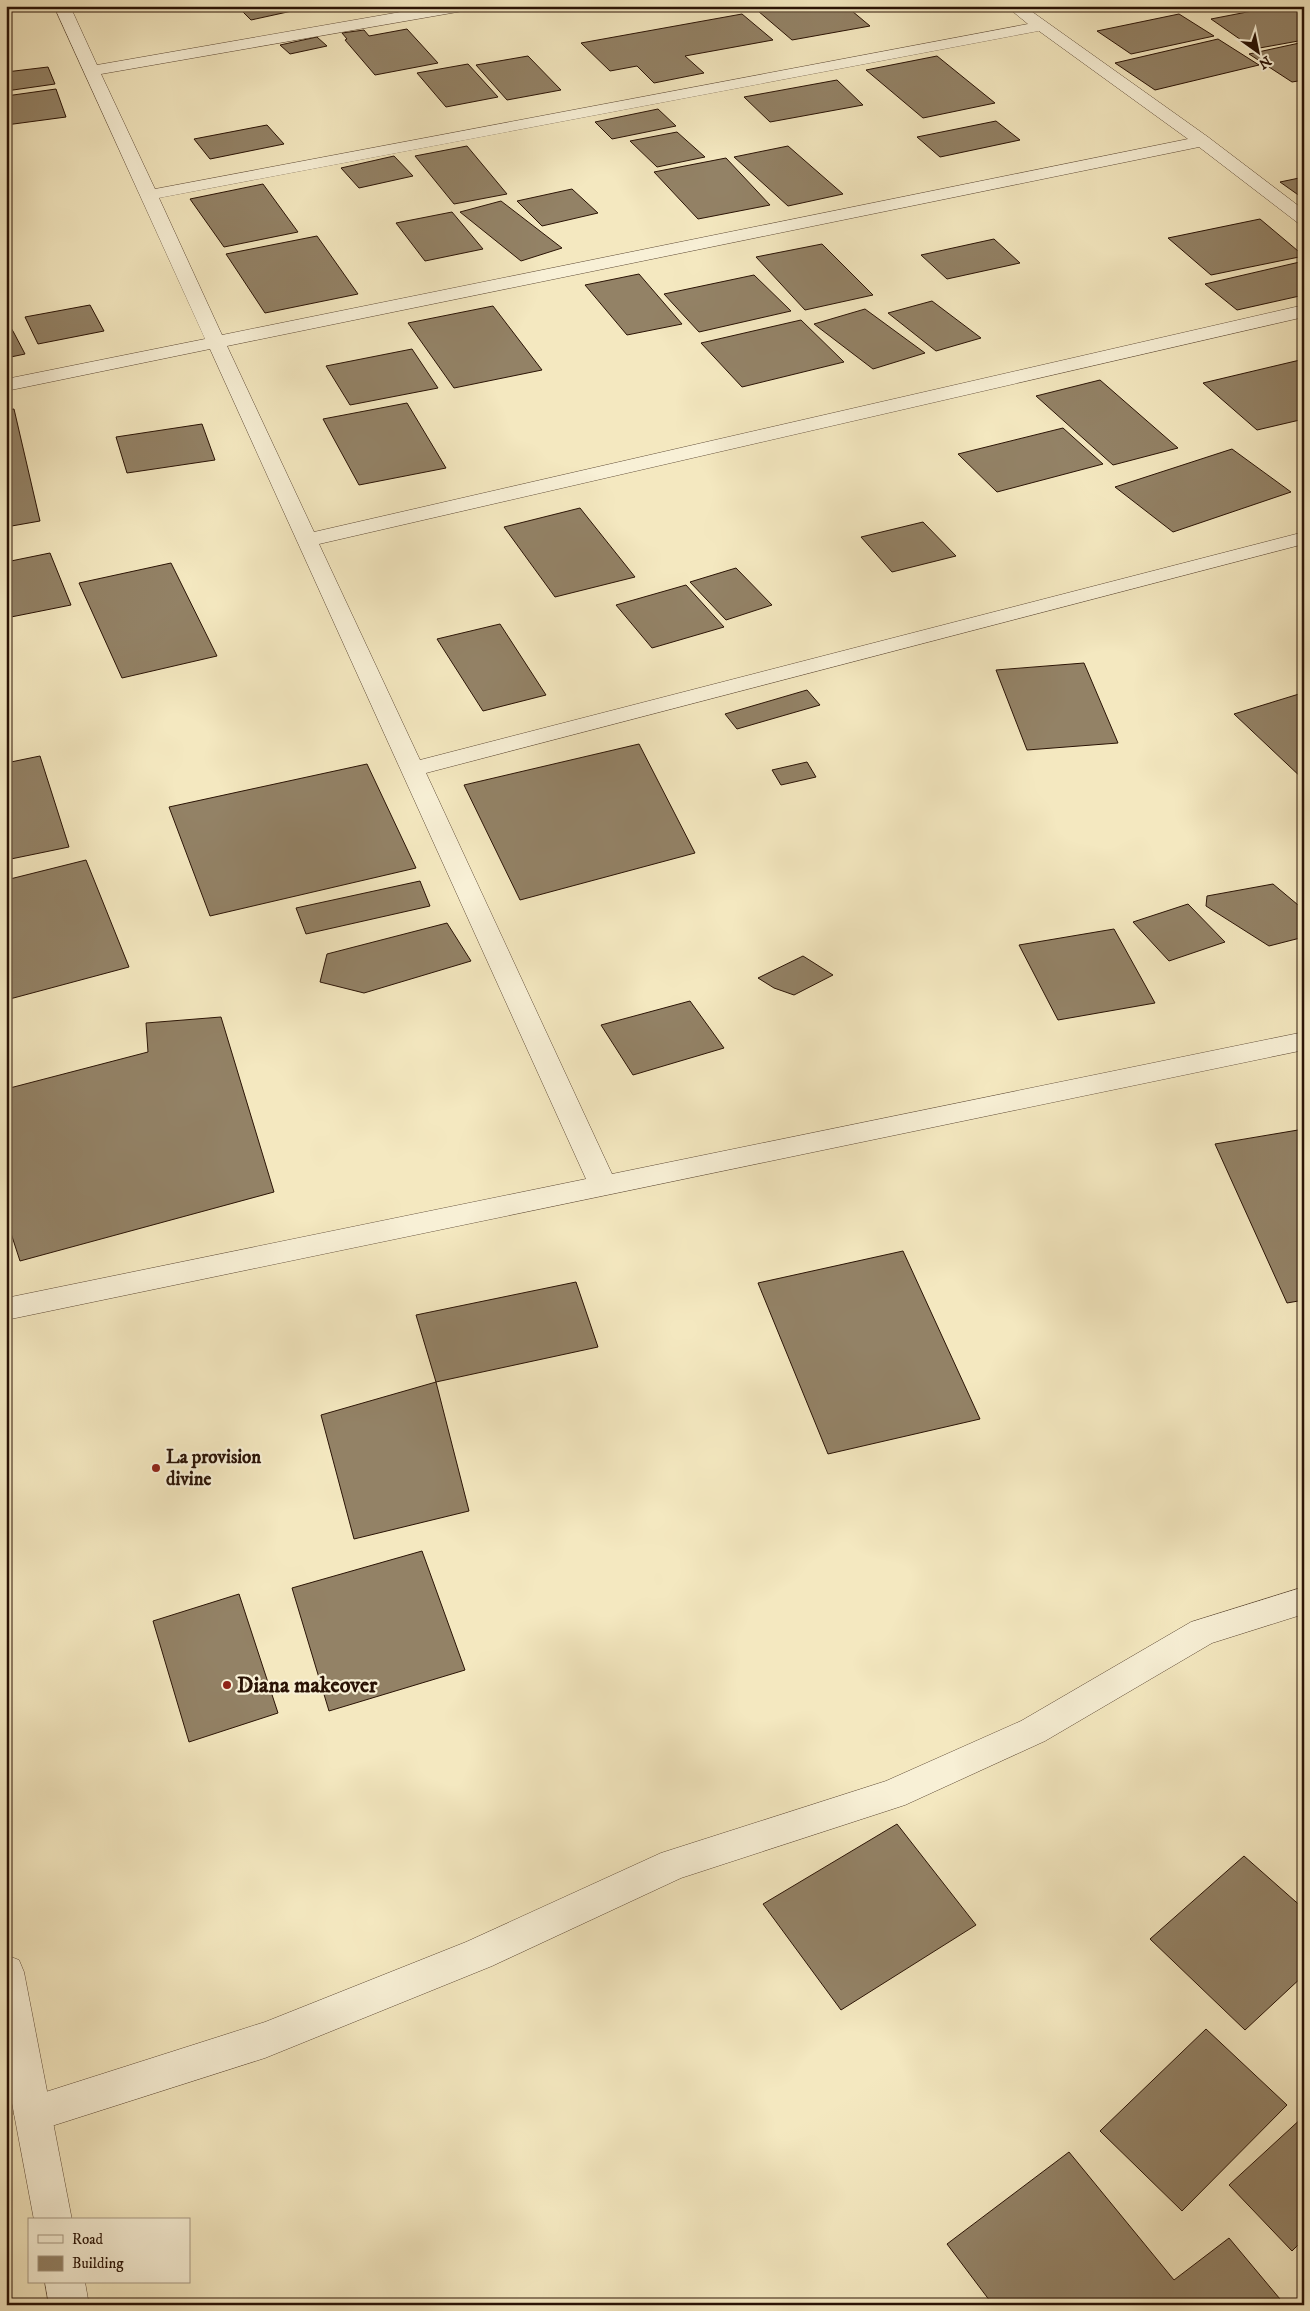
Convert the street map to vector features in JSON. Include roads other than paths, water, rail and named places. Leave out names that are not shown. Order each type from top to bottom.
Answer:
[{"type":"street","points":[[62,6],[603,1185]]},
{"type":"street","points":[[92,71],[463,6]]},
{"type":"street","points":[[1014,6],[1202,141],[1304,220]]},
{"type":"street","points":[[148,195],[1041,26]]},
{"type":"street","points":[[6,385],[1202,141]]},
{"type":"street","points":[[307,540],[1304,311]]},
{"type":"street","points":[[413,769],[1304,538]]},
{"type":"street","points":[[6,1309],[1304,1041]]},
{"type":"street","points":[[33,2114],[265,2040],[479,1954],[673,1864],[894,1794],[1033,1731],[1202,1632],[1304,1600]]},
{"type":"street","points":[[6,1972],[53,2218]]},
{"type":"street","points":[[65,2284],[69,2305]]},
{"type":"place","name":"La provision divine","points":[[156,1468]]},
{"type":"place","name":"Diana makeover","points":[[227,1685]]}]
